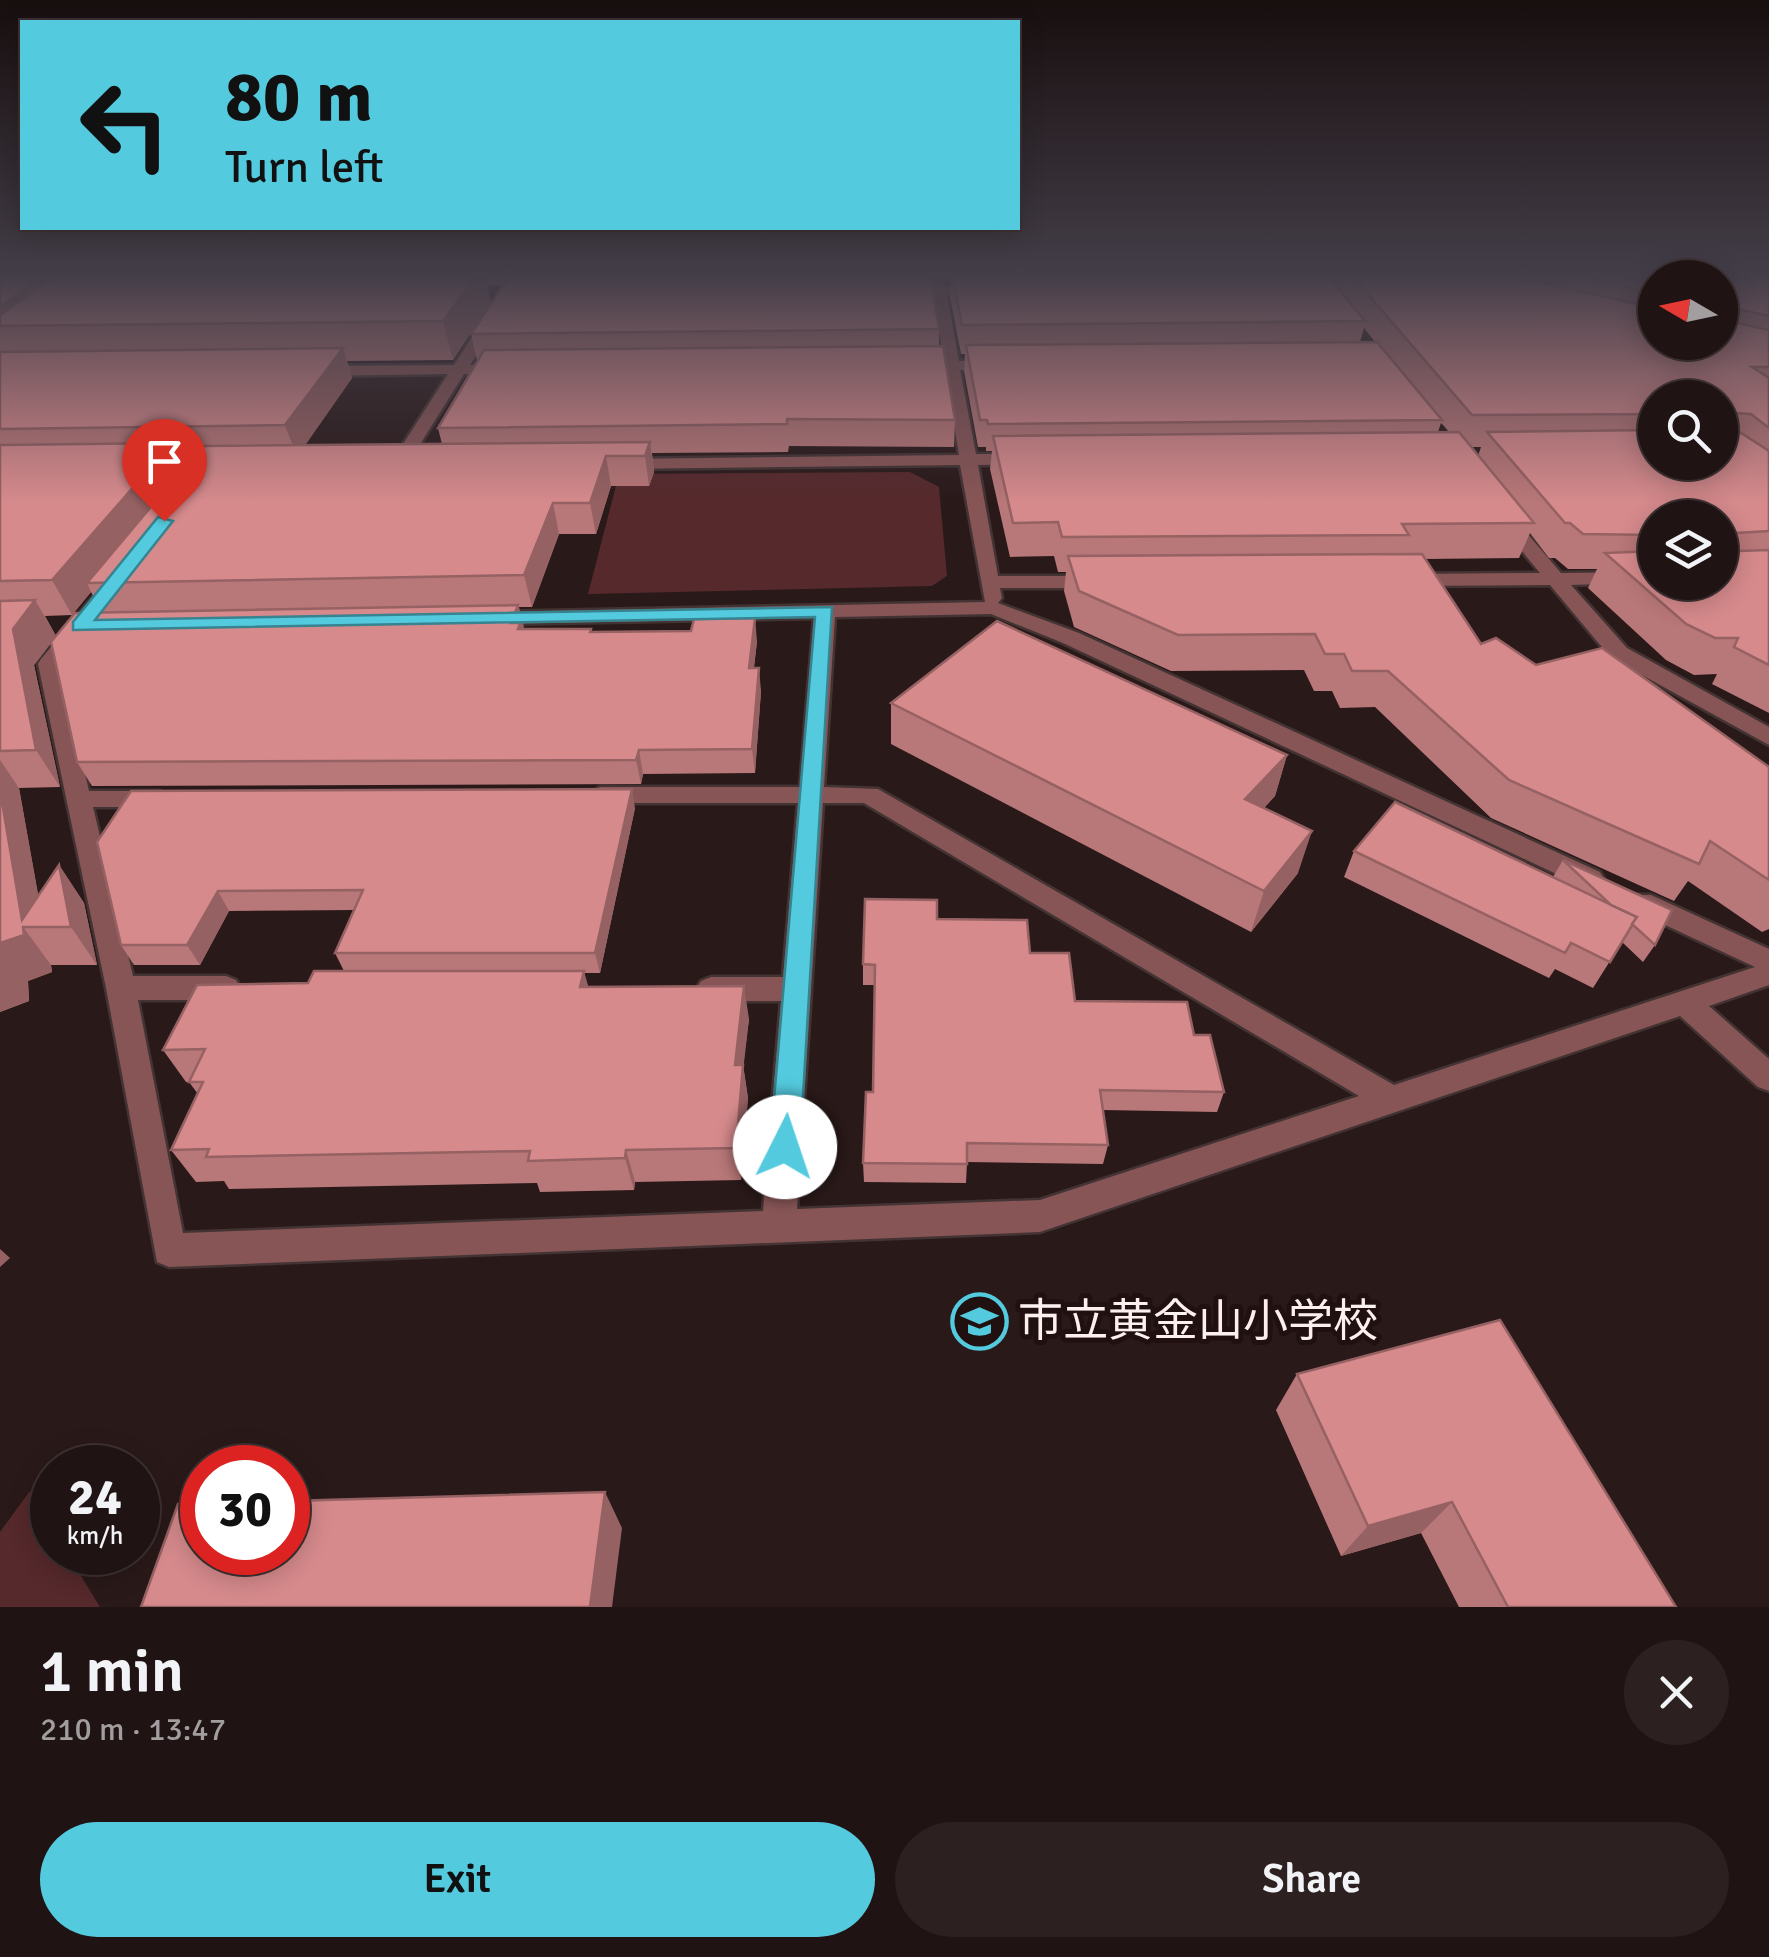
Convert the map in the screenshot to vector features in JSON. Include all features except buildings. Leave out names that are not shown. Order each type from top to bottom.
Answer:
[{"type":"street","points":[[417,466],[388,466],[467,353]]},
{"type":"street","points":[[950,353],[994,608]]},
{"type":"street","points":[[892,366],[1010,364]]},
{"type":"street","points":[[297,371],[516,369]]},
{"type":"street","points":[[594,464],[1046,459]]},
{"type":"street","points":[[1491,502],[1552,580],[1619,652],[1769,737]]},
{"type":"street","points":[[138,554],[50,664],[121,988],[169,1250],[1040,1216],[1769,974]]},
{"type":"street","points":[[1378,580],[1638,578]]},
{"type":"street","points":[[990,582],[1126,582]]},
{"type":"street","points":[[472,618],[994,608],[1071,638],[1769,961]]},
{"type":"street","points":[[780,1226],[825,611]]},
{"type":"street","points":[[48,626],[119,626]]},
{"type":"street","points":[[574,796],[868,795],[1391,1100]]},
{"type":"street","points":[[80,799],[179,798]]},
{"type":"street","points":[[121,988],[260,988]]},
{"type":"street","points":[[678,989],[797,989]]},
{"type":"street","points":[[1685,1002],[1769,1078]]},
{"type":"shaded area","points":[[910,472],[939,487],[947,576],[932,586],[588,594],[619,474]]},
{"type":"shaded area","points":[[30,1491],[30,1575],[80,1575],[100,1607],[0,1607],[0,1532]]},
{"type":"place","name":"市立黄金山小学校","points":[[979,1321]]},
{"type":"route","points":[[164,521],[80,626],[825,611],[785,1147]]}]
